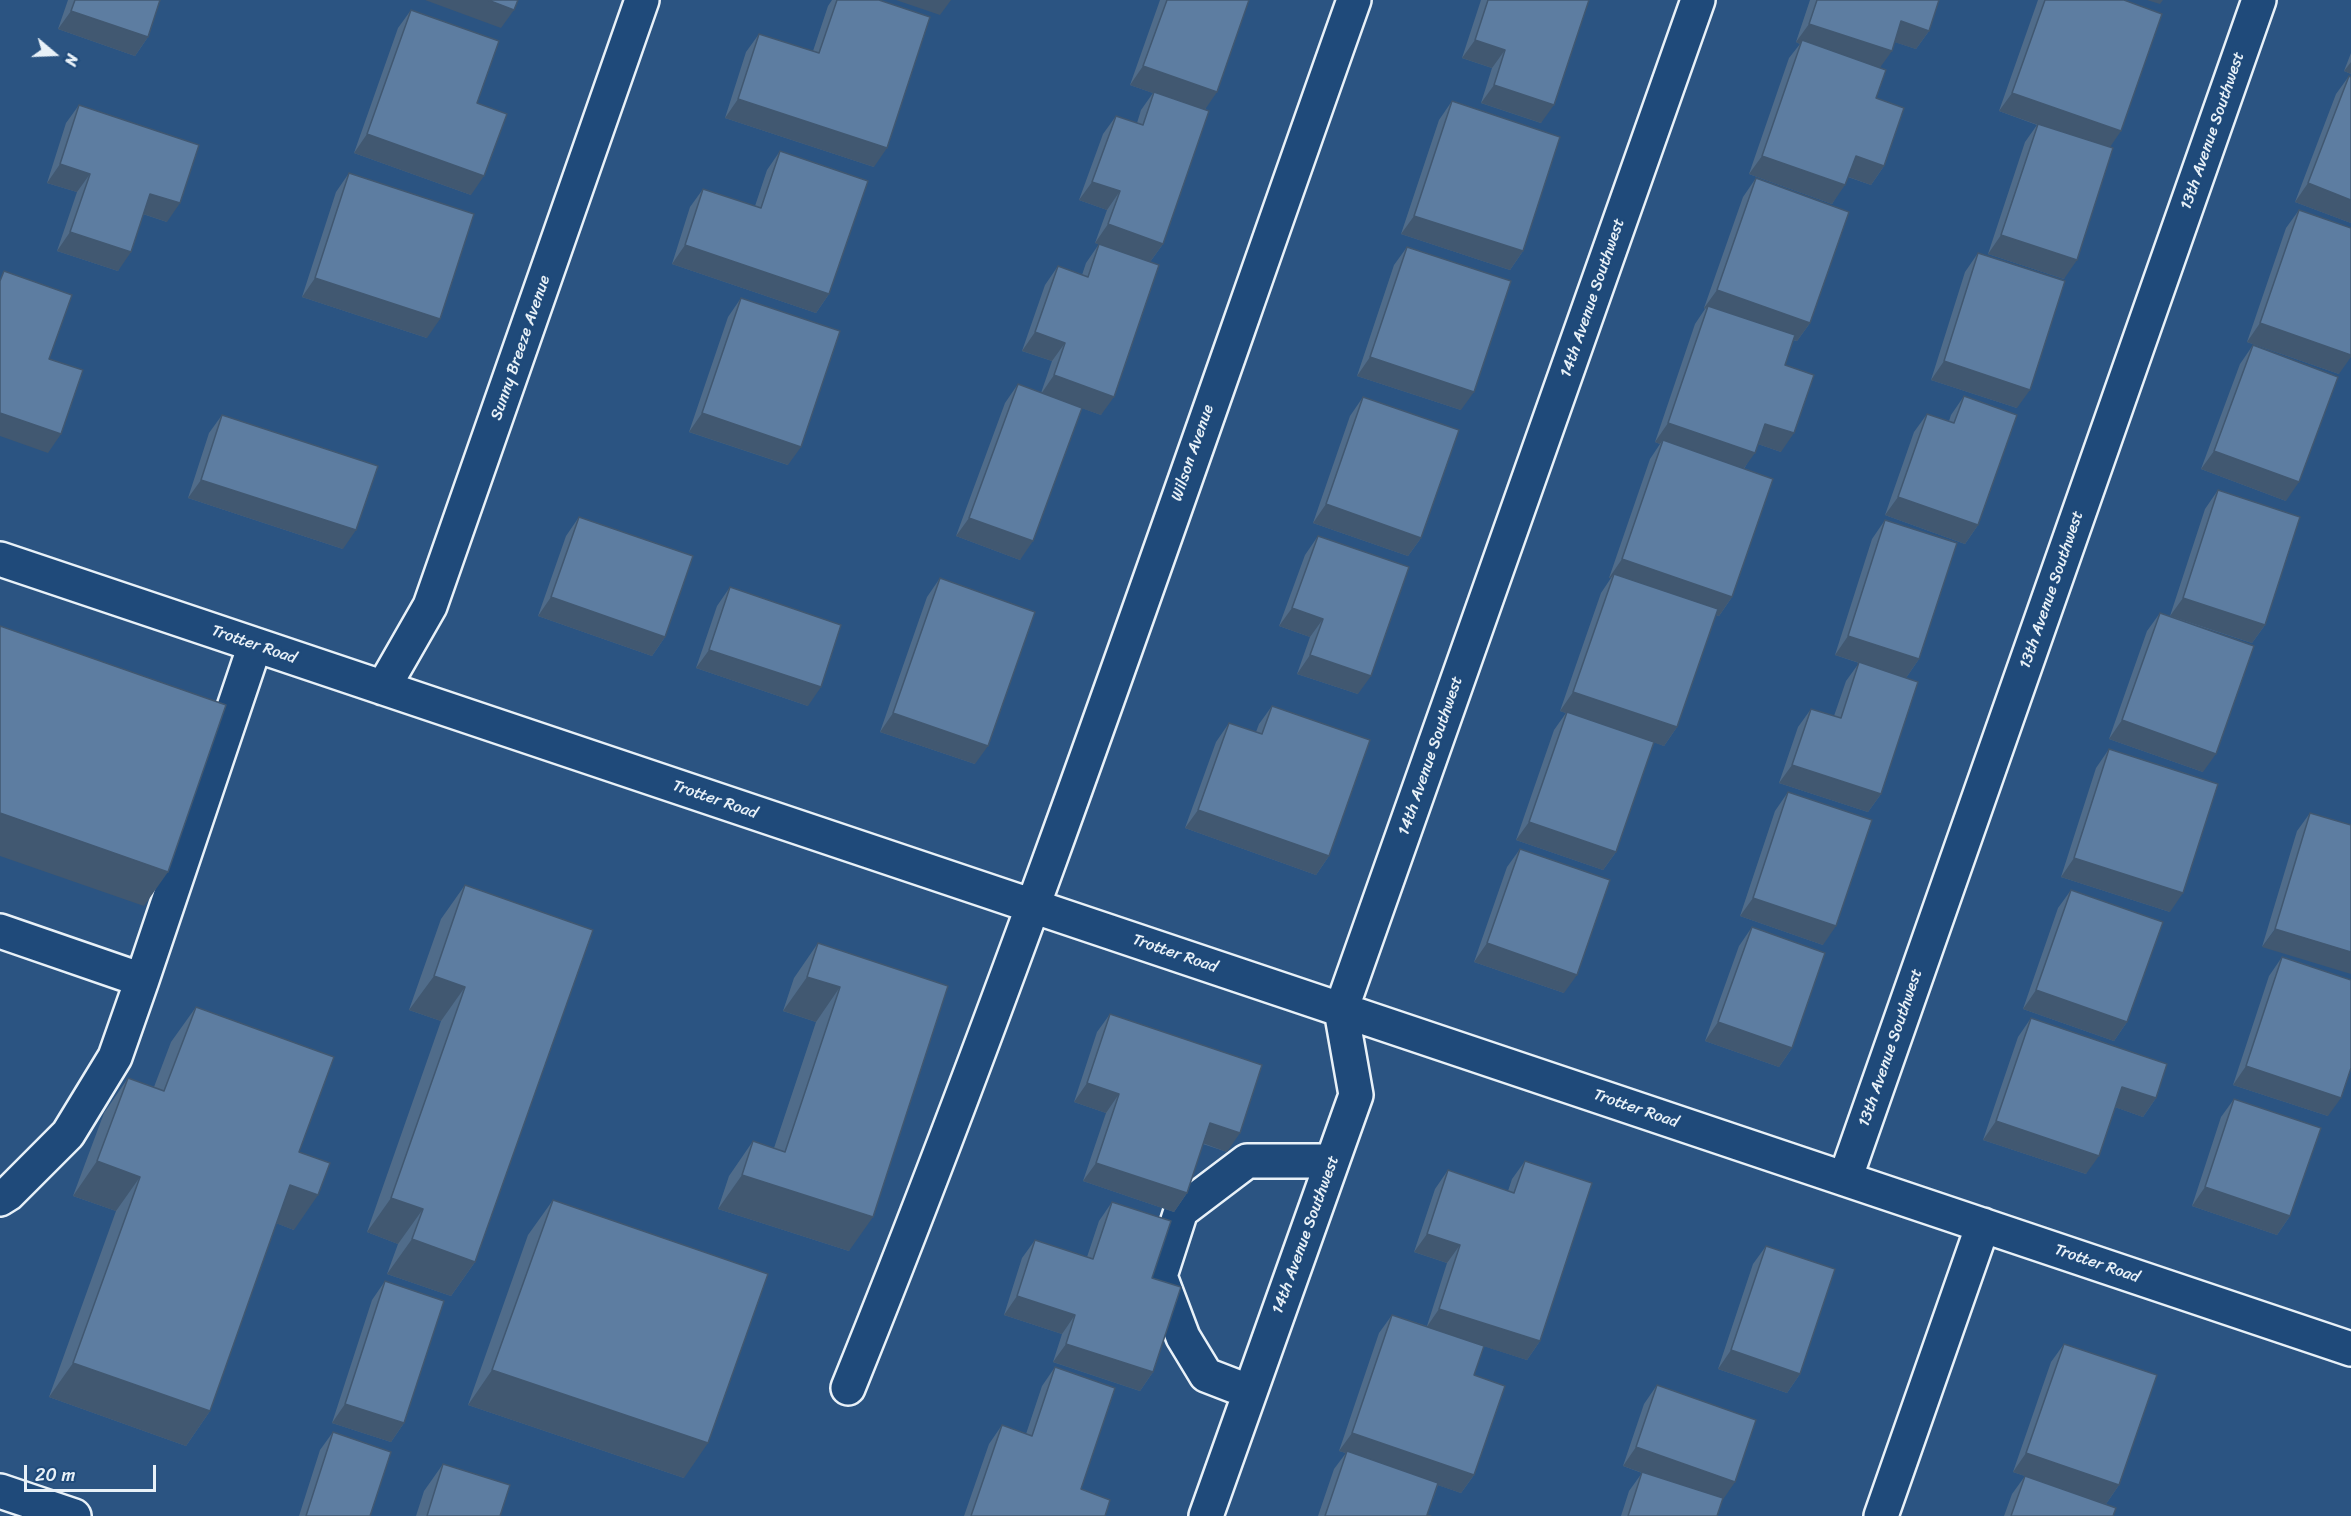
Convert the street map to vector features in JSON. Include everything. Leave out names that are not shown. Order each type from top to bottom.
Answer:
[{"type":"street","name":"Sunny Breeze Avenue","points":[[383,688],[430,606],[642,0]]},
{"type":"street","name":"Wilson Avenue","points":[[848,1388],[992,1022],[1354,0]]},
{"type":"street","name":"14th Avenue Southwest","points":[[1206,1516],[1356,1095],[1341,1010],[1698,0]]},
{"type":"street","name":"13th Avenue Southwest","points":[[1845,1179],[2259,0]]},
{"type":"street","name":"Trotter Road","points":[[0,559],[1983,1226],[2349,1343]]},
{"type":"street","points":[[0,1199],[8,1194],[69,1134],[115,1057],[255,645]]},
{"type":"street","points":[[0,931],[142,980]]},
{"type":"street","points":[[1250,1392],[1206,1375],[1179,1327],[1160,1276],[1181,1211],[1246,1161],[1332,1161]]},
{"type":"street","points":[[1881,1516],[1983,1226]]},
{"type":"street","points":[[0,1491],[74,1516]]},
{"type":"building","points":[[75,0],[160,0],[148,37],[71,11]]},
{"type":"building","points":[[488,0],[518,0],[514,10]]},
{"type":"building","points":[[837,0],[879,0],[930,17],[887,148],[738,99],[759,34],[819,53]]},
{"type":"building","points":[[1167,0],[1249,0],[1217,92],[1143,66]]},
{"type":"building","points":[[1488,0],[1589,0],[1554,105],[1494,85],[1505,50],[1475,40]]},
{"type":"building","points":[[1817,0],[1939,0],[1929,31],[1901,21],[1892,51],[1809,24]]},
{"type":"building","points":[[2045,0],[2124,0],[2162,14],[2121,131],[2012,93]]},
{"type":"building","points":[[411,10],[499,41],[477,103],[507,114],[484,176],[367,134]]},
{"type":"building","points":[[1802,40],[1886,70],[1876,98],[1904,108],[1884,166],[1856,156],[1845,185],[1762,156]]},
{"type":"building","points":[[2349,76],[2351,77],[2351,200],[2308,183]]},
{"type":"building","points":[[1154,92],[1209,111],[1163,244],[1108,224],[1120,191],[1092,182],[1116,116],[1143,125]]},
{"type":"building","points":[[1452,101],[1560,137],[1523,251],[1414,216]]},
{"type":"building","points":[[79,105],[199,145],[180,203],[150,194],[131,252],[70,232],[90,174],[60,164]]},
{"type":"building","points":[[2038,124],[2113,148],[2077,260],[2001,235]]},
{"type":"building","points":[[780,151],[868,181],[829,294],[685,245],[703,189],[761,208]]},
{"type":"building","points":[[349,173],[474,214],[440,319],[315,278]]},
{"type":"building","points":[[1756,178],[1849,212],[1810,323],[1717,290]]},
{"type":"building","points":[[2299,210],[2351,228],[2351,355],[2260,323]]},
{"type":"building","points":[[1099,244],[1159,265],[1114,397],[1054,375],[1065,343],[1035,332],[1058,266],[1088,277]]},
{"type":"building","points":[[1407,247],[1511,281],[1474,392],[1370,357]]},
{"type":"building","points":[[1978,253],[2065,281],[2030,390],[1944,361]]},
{"type":"building","points":[[4,271],[72,295],[49,359],[83,370],[61,434],[0,413],[0,281]]},
{"type":"building","points":[[741,298],[840,331],[801,447],[702,413]]},
{"type":"building","points":[[1708,306],[1795,335],[1785,365],[1814,375],[1794,433],[1765,424],[1755,453],[1668,423]]},
{"type":"building","points":[[2253,345],[2338,377],[2299,482],[2214,451]]},
{"type":"building","points":[[1018,384],[1082,408],[1033,541],[969,518]]},
{"type":"building","points":[[1964,396],[2017,415],[1978,525],[1898,497],[1927,414],[1954,423]]},
{"type":"building","points":[[1363,397],[1459,430],[1421,538],[1326,504]]},
{"type":"building","points":[[222,415],[378,466],[356,530],[201,480]]},
{"type":"building","points":[[1663,440],[1773,479],[1732,597],[1622,559]]},
{"type":"building","points":[[2218,490],[2300,517],[2265,625],[2183,598]]},
{"type":"building","points":[[579,517],[693,556],[665,637],[551,597]]},
{"type":"building","points":[[1885,520],[1957,543],[1919,659],[1848,636]]},
{"type":"building","points":[[1318,536],[1409,567],[1371,676],[1310,655],[1323,619],[1292,608]]},
{"type":"building","points":[[1614,574],[1718,609],[1677,727],[1573,692]]},
{"type":"building","points":[[940,578],[1035,612],[988,746],[893,713]]},
{"type":"building","points":[[730,587],[841,625],[821,687],[709,650]]},
{"type":"building","points":[[2160,613],[2254,646],[2216,754],[2122,720]]},
{"type":"building","points":[[0,626],[226,705],[168,872],[0,813]]},
{"type":"building","points":[[1859,662],[1918,682],[1881,794],[1792,765],[1811,709],[1841,718]]},
{"type":"building","points":[[1272,706],[1370,740],[1329,856],[1198,810],[1229,723],[1262,734]]},
{"type":"building","points":[[1567,712],[1654,742],[1616,852],[1529,822]]},
{"type":"building","points":[[2109,749],[2218,784],[2183,893],[2074,858]]},
{"type":"building","points":[[1788,792],[1872,820],[1836,926],[1753,898]]},
{"type":"building","points":[[2310,813],[2351,825],[2351,952],[2275,929]]},
{"type":"building","points":[[1520,849],[1610,880],[1577,975],[1487,943]]},
{"type":"building","points":[[465,885],[593,930],[475,1262],[412,1239],[423,1209],[391,1198],[465,987],[434,976]]},
{"type":"building","points":[[2071,890],[2163,922],[2127,1022],[2036,990]]},
{"type":"building","points":[[1752,927],[1825,953],[1792,1048],[1718,1022]]},
{"type":"building","points":[[818,943],[948,986],[873,1217],[742,1175],[753,1141],[785,1152],[840,987],[807,977]]},
{"type":"building","points":[[2282,957],[2351,980],[2351,1068],[2341,1098],[2246,1066]]},
{"type":"building","points":[[196,1007],[334,1057],[299,1152],[330,1163],[318,1195],[290,1185],[210,1411],[73,1363],[140,1177],[97,1161],[128,1078],[164,1091]]},
{"type":"building","points":[[1110,1014],[1262,1065],[1240,1133],[1210,1123],[1187,1193],[1096,1163],[1119,1094],[1087,1083]]},
{"type":"building","points":[[2031,1018],[2167,1064],[2156,1098],[2122,1087],[2099,1156],[1996,1121]]},
{"type":"building","points":[[2234,1099],[2321,1128],[2290,1216],[2205,1187]]},
{"type":"building","points":[[1525,1161],[1592,1183],[1540,1341],[1439,1309],[1460,1245],[1427,1234],[1448,1170],[1514,1193]]},
{"type":"building","points":[[553,1200],[768,1274],[708,1443],[492,1370]]},
{"type":"building","points":[[1112,1202],[1171,1221],[1152,1278],[1181,1287],[1153,1372],[1066,1344],[1075,1315],[1017,1296],[1035,1240],[1093,1259]]},
{"type":"building","points":[[1766,1246],[1835,1269],[1800,1374],[1731,1350]]},
{"type":"building","points":[[385,1281],[444,1301],[404,1423],[345,1404]]},
{"type":"building","points":[[1392,1315],[1484,1346],[1474,1375],[1505,1386],[1474,1475],[1352,1433]]},
{"type":"building","points":[[2064,1344],[2157,1375],[2119,1485],[2026,1453]]},
{"type":"building","points":[[1055,1367],[1115,1388],[1081,1489],[1110,1500],[1105,1516],[971,1516],[1002,1425],[1032,1436]]},
{"type":"building","points":[[1657,1385],[1756,1420],[1735,1482],[1636,1447]]},
{"type":"building","points":[[333,1432],[391,1452],[370,1516],[306,1516]]},
{"type":"building","points":[[1347,1451],[1438,1483],[1427,1515],[1431,1516],[1325,1516]]},
{"type":"building","points":[[443,1464],[510,1485],[500,1516],[427,1516]]},
{"type":"building","points":[[1642,1472],[1723,1498],[1717,1516],[1628,1516]]},
{"type":"building","points":[[2025,1476],[2116,1508],[2113,1516],[2011,1516]]}]
